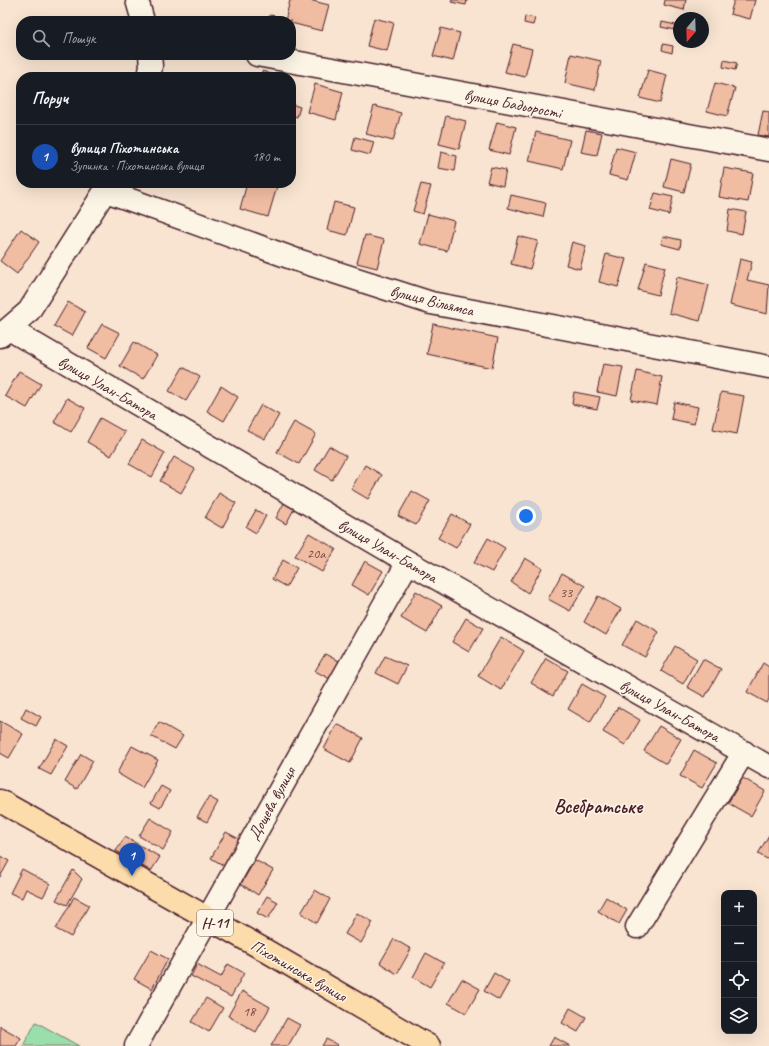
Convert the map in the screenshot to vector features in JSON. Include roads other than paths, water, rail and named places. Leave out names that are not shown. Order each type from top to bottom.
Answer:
[{"type":"main road","name":"Піхотинська вулиця","points":[[0,801],[429,1046]]},
{"type":"street","points":[[137,0],[142,16]]},
{"type":"street","points":[[150,72],[152,66],[151,60]]},
{"type":"street","name":"вулиця Бадьорості","points":[[284,60],[769,150]]},
{"type":"street","points":[[5,333],[30,311],[107,188]]},
{"type":"street","name":"вулиця Вільямса","points":[[111,188],[297,260],[431,303],[769,367]]},
{"type":"street","name":"вулиця Улан-Батора","points":[[5,333],[769,767]]},
{"type":"street","name":"Дощева вулиця","points":[[136,1046],[206,918],[408,562]]},
{"type":"street","points":[[637,927],[744,752]]},
{"type":"place","name":"вулиця Піхотинська","points":[[132,876]]},
{"type":"district","name":"Всебратське","points":[[598,806]]}]
